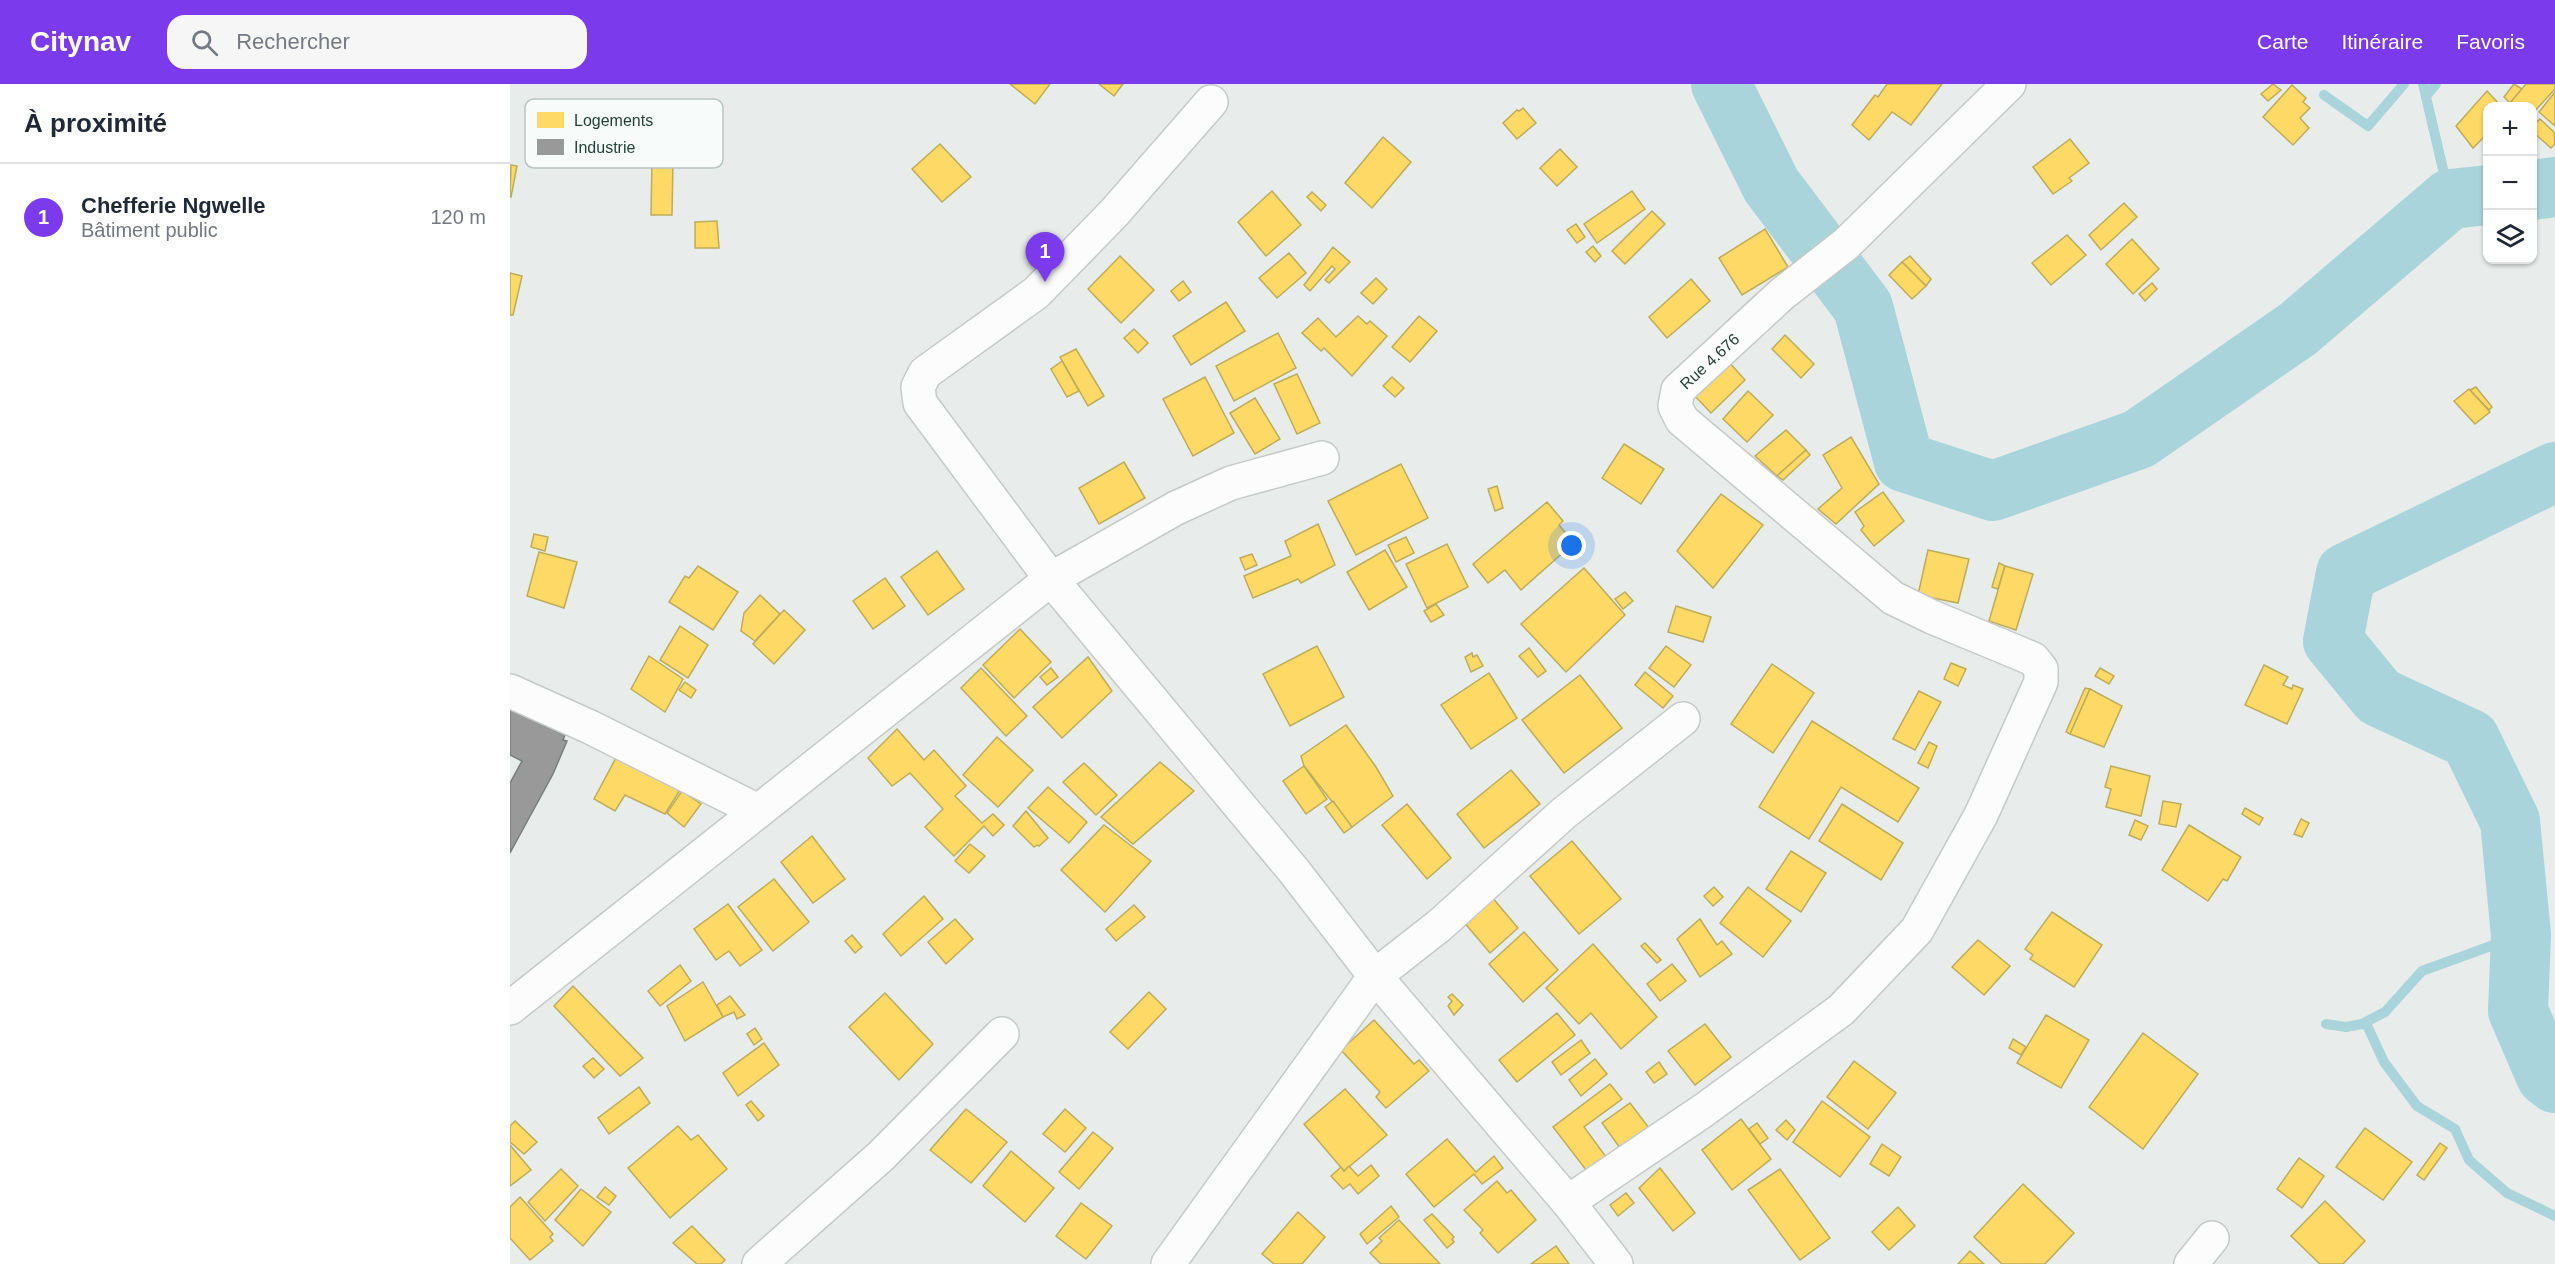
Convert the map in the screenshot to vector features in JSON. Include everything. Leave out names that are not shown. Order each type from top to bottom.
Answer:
[{"type":"street","name":"Rue 4.676","points":[[1568,1202],[1704,1110],[1841,1010],[1917,930],[1981,815],[2041,682],[2041,669],[2033,659],[1932,617],[1893,598],[1682,420],[1675,406],[1678,390],[1782,294],[1846,244],[2009,84]]},
{"type":"street","points":[[1211,102],[1062,268],[1036,293],[925,373],[918,387],[920,403],[1051,579],[1294,871],[1375,976],[1568,1202],[1616,1264]]},
{"type":"street","points":[[510,1008],[1051,579],[1176,508],[1231,483],[1322,458]]},
{"type":"street","points":[[510,692],[590,726],[758,811]]},
{"type":"street","points":[[1168,1264],[1375,976],[1440,925],[1564,813],[1683,719]]},
{"type":"street","points":[[759,1264],[881,1156],[1002,1034]]},
{"type":"street","points":[[2191,1264],[2212,1238]]},
{"type":"building: Logements","points":[[1010,84],[1050,84],[1035,104]]},
{"type":"building: Logements","points":[[1099,84],[1123,84],[1114,96]]},
{"type":"building: Logements","points":[[1887,84],[1942,84],[1911,125],[1892,112],[1869,140],[1852,125],[1875,95],[1878,97]]},
{"type":"building: Logements","points":[[2273,84],[2281,90],[2268,101],[2261,94]]},
{"type":"building: Logements","points":[[2514,84],[2522,89],[2511,102],[2504,97]]},
{"type":"building: Logements","points":[[2526,84],[2555,84],[2555,89],[2537,109],[2537,102],[2511,102]]},
{"type":"building: Logements","points":[[2292,85],[2306,98],[2303,102],[2310,108],[2300,118],[2309,128],[2293,145],[2263,117]]},
{"type":"building: Logements","points":[[2487,91],[2497,102],[2483,102],[2483,138],[2473,148],[2456,126]]},
{"type":"building: Logements","points":[[2555,92],[2555,126],[2539,112]]},
{"type":"building: Logements","points":[[1523,108],[1536,123],[1517,139],[1503,123],[1517,110]]},
{"type":"building: Logements","points":[[2540,119],[2554,132],[2555,144],[2551,148],[2537,135],[2537,120]]},
{"type":"building: Logements","points":[[1383,137],[1411,162],[1372,208],[1345,183]]},
{"type":"building: Logements","points":[[2070,139],[2089,163],[2069,178],[2072,181],[2053,194],[2033,167]]},
{"type":"building: Logements","points":[[940,144],[971,177],[942,202],[912,169]]},
{"type":"building: Logements","points":[[1560,149],[1577,167],[1557,186],[1540,168]]},
{"type":"building: Logements","points":[[511,165],[517,166],[510,197]]},
{"type":"building: Logements","points":[[652,168],[673,168],[672,215],[651,215]]},
{"type":"building: Logements","points":[[1272,191],[1301,225],[1266,256],[1238,222]]},
{"type":"building: Logements","points":[[1632,191],[1645,209],[1597,243],[1584,224]]},
{"type":"building: Logements","points":[[1312,192],[1326,205],[1321,211],[1307,197]]},
{"type":"building: Logements","points":[[2124,203],[2137,217],[2101,250],[2089,235]]},
{"type":"building: Logements","points":[[1652,211],[1665,224],[1625,264],[1612,251]]},
{"type":"building: Logements","points":[[717,221],[719,248],[695,248],[695,222]]},
{"type":"building: Logements","points":[[1576,224],[1585,237],[1577,243],[1567,230]]},
{"type":"building: Logements","points":[[1765,229],[1788,267],[1742,295],[1719,258]]},
{"type":"building: Logements","points":[[2067,235],[2086,255],[2051,285],[2032,263]]},
{"type":"building: Logements","points":[[2132,239],[2159,269],[2133,294],[2106,264]]},
{"type":"building: Logements","points":[[1593,246],[1601,256],[1595,262],[1586,252]]},
{"type":"building: Logements","points":[[1333,247],[1350,262],[1329,283],[1325,280],[1335,269],[1332,266],[1310,291],[1304,285]]},
{"type":"building: Logements","points":[[1289,253],[1306,273],[1277,298],[1259,278]]},
{"type":"building: Logements","points":[[1120,256],[1154,290],[1121,323],[1088,289]]},
{"type":"building: Logements","points":[[1910,256],[1931,279],[1926,286],[1902,262]]},
{"type":"building: Logements","points":[[1902,262],[1926,286],[1912,299],[1889,275]]},
{"type":"building: Logements","points":[[510,273],[522,276],[513,315],[510,315]]},
{"type":"building: Logements","points":[[1376,278],[1387,289],[1373,304],[1361,293]]},
{"type":"building: Logements","points":[[1691,279],[1710,301],[1667,338],[1649,317]]},
{"type":"building: Logements","points":[[1183,281],[1191,292],[1179,301],[1171,291]]},
{"type":"building: Logements","points":[[2152,283],[2157,289],[2145,301],[2139,294]]},
{"type":"building: Logements","points":[[1226,302],[1245,331],[1191,365],[1173,336]]},
{"type":"building: Logements","points":[[1358,316],[1367,324],[1370,321],[1387,336],[1352,376],[1324,348],[1321,351],[1302,333],[1318,318],[1336,337]]},
{"type":"building: Logements","points":[[1419,316],[1437,331],[1410,362],[1392,347]]},
{"type":"building: Logements","points":[[1134,329],[1148,343],[1138,353],[1124,338]]},
{"type":"building: Logements","points":[[1278,333],[1296,368],[1234,401],[1216,366]]},
{"type":"building: Logements","points":[[1785,335],[1814,364],[1801,378],[1772,349]]},
{"type":"building: Logements","points":[[1076,349],[1104,396],[1088,406],[1060,357]]},
{"type":"building: Logements","points":[[1062,361],[1079,391],[1067,397],[1051,369]]},
{"type":"building: Logements","points":[[1728,361],[1745,380],[1711,413],[1693,394]]},
{"type":"building: Logements","points":[[1297,374],[1320,423],[1297,434],[1274,384]]},
{"type":"building: Logements","points":[[1205,377],[1234,433],[1193,456],[1163,399]]},
{"type":"building: Logements","points":[[1392,377],[1404,388],[1395,397],[1383,386]]},
{"type":"building: Logements","points":[[2476,387],[2492,407],[2489,410],[2470,390]]},
{"type":"building: Logements","points":[[2469,389],[2490,412],[2475,424],[2454,401]]},
{"type":"building: Logements","points":[[1748,391],[1773,415],[1747,442],[1723,419]]},
{"type":"building: Logements","points":[[1255,398],[1280,439],[1255,454],[1230,413]]},
{"type":"building: Logements","points":[[1786,430],[1806,450],[1777,476],[1755,456]]},
{"type":"building: Logements","points":[[1851,437],[1879,484],[1836,524],[1818,509],[1842,488],[1823,455]]},
{"type":"building: Logements","points":[[1624,444],[1664,469],[1641,504],[1602,478]]},
{"type":"building: Logements","points":[[1806,450],[1810,455],[1783,480],[1777,476]]},
{"type":"building: Logements","points":[[1124,462],[1145,498],[1099,524],[1079,488]]},
{"type":"building: Logements","points":[[1401,464],[1428,518],[1356,555],[1328,501]]},
{"type":"building: Logements","points":[[1497,486],[1503,508],[1495,511],[1488,489]]},
{"type":"building: Logements","points":[[1883,492],[1904,521],[1874,546],[1861,530],[1864,526],[1855,512]]},
{"type":"building: Logements","points":[[1721,494],[1763,525],[1713,588],[1677,551]]},
{"type":"building: Logements","points":[[1547,502],[1563,521],[1559,525],[1574,543],[1521,590],[1505,570],[1488,583],[1473,564]]},
{"type":"building: Logements","points":[[1318,524],[1335,565],[1301,583],[1298,579],[1253,598],[1244,576],[1291,556],[1285,541]]},
{"type":"building: Logements","points":[[534,534],[548,537],[545,551],[531,547]]},
{"type":"building: Logements","points":[[1406,537],[1414,553],[1396,562],[1388,545]]},
{"type":"building: Logements","points":[[1447,544],[1468,587],[1427,608],[1406,564]]},
{"type":"building: Logements","points":[[1385,550],[1407,587],[1369,610],[1347,572]]},
{"type":"building: Logements","points":[[1928,550],[1969,559],[1958,603],[1918,595]]},
{"type":"building: Logements","points":[[937,551],[964,589],[928,615],[901,577]]},
{"type":"building: Logements","points":[[539,552],[577,562],[564,608],[527,596]]},
{"type":"building: Logements","points":[[1252,554],[1257,565],[1245,570],[1240,558]]},
{"type":"building: Logements","points":[[1999,563],[2005,566],[1998,589],[1992,587]]},
{"type":"building: Logements","points":[[698,566],[738,592],[713,630],[669,602],[685,576],[689,578]]},
{"type":"building: Logements","points":[[2005,566],[2033,574],[2016,630],[1989,621]]},
{"type":"building: Logements","points":[[1584,568],[1625,615],[1566,672],[1521,624]]},
{"type":"building: Logements","points":[[885,578],[905,606],[873,629],[853,601]]},
{"type":"building: Logements","points":[[1625,592],[1633,601],[1623,609],[1615,599]]},
{"type":"building: Logements","points":[[760,595],[780,614],[755,641],[741,631],[744,613]]},
{"type":"building: Logements","points":[[1436,604],[1444,615],[1431,622],[1424,611]]},
{"type":"building: Logements","points":[[1676,606],[1711,617],[1703,642],[1668,632]]},
{"type":"building: Logements","points":[[784,610],[805,630],[774,664],[753,644]]},
{"type":"building: Logements","points":[[680,626],[708,645],[688,678],[660,660]]},
{"type":"building: Logements","points":[[1020,629],[1051,662],[1014,698],[983,665]]},
{"type":"building: Logements","points":[[1317,646],[1344,697],[1290,726],[1263,674]]},
{"type":"building: Logements","points":[[1666,646],[1691,665],[1674,687],[1649,668]]},
{"type":"building: Logements","points":[[1529,648],[1546,671],[1538,677],[1519,656]]},
{"type":"building: Logements","points":[[1472,653],[1473,657],[1477,655],[1483,666],[1471,672],[1465,657]]},
{"type":"building: Logements","points":[[649,656],[683,679],[665,712],[631,689]]},
{"type":"building: Logements","points":[[1088,657],[1112,691],[1062,738],[1033,707]]},
{"type":"building: Logements","points":[[1951,663],[1966,669],[1958,686],[1944,679]]},
{"type":"building: Logements","points":[[1772,664],[1814,693],[1773,753],[1731,724]]},
{"type":"building: Logements","points":[[2264,665],[2288,677],[2283,685],[2292,689],[2293,685],[2303,689],[2287,724],[2245,705]]},
{"type":"building: Logements","points":[[981,668],[1027,716],[1006,736],[961,688]]},
{"type":"building: Logements","points":[[1051,668],[1058,677],[1047,685],[1040,677]]},
{"type":"building: Logements","points":[[2100,668],[2114,676],[2109,684],[2095,676]]},
{"type":"building: Logements","points":[[1645,672],[1673,696],[1663,708],[1635,685]]},
{"type":"building: Logements","points":[[1489,673],[1517,718],[1471,749],[1441,705]]},
{"type":"building: Logements","points":[[1580,675],[1622,728],[1564,773],[1522,720]]},
{"type":"building: Logements","points":[[685,682],[696,690],[691,698],[679,690]]},
{"type":"building: Logements","points":[[2085,688],[2090,689],[2070,734],[2066,732]]},
{"type":"building: Logements","points":[[2090,689],[2122,706],[2104,747],[2070,734]]},
{"type":"building: Logements","points":[[1919,691],[1941,702],[1915,750],[1893,739]]},
{"type":"building: Logements","points":[[1812,721],[1919,788],[1898,822],[1841,787],[1809,839],[1759,807]]},
{"type":"building: Logements","points":[[1346,725],[1376,767],[1393,796],[1352,827],[1304,766],[1301,756]]},
{"type":"building: Logements","points":[[897,729],[924,760],[934,750],[966,786],[955,796],[982,823],[993,814],[1004,825],[993,836],[984,826],[954,856],[925,827],[943,809],[910,773],[892,786],[868,758]]},
{"type":"building: Logements","points":[[997,737],[1033,770],[998,807],[963,775]]},
{"type":"building: Logements","points":[[1929,742],[1937,746],[1928,768],[1918,763]]},
{"type":"building: Logements","points":[[617,756],[680,790],[665,814],[625,795],[615,811],[594,799]]},
{"type":"building: Logements","points":[[1160,762],[1194,791],[1133,844],[1101,817]]},
{"type":"building: Logements","points":[[1084,763],[1117,795],[1096,815],[1063,782]]},
{"type":"building: Logements","points":[[1304,766],[1327,799],[1306,814],[1283,781]]},
{"type":"building: Logements","points":[[2111,766],[2150,776],[2141,816],[2106,807],[2111,789],[2105,787]]},
{"type":"building: Logements","points":[[1511,770],[1540,804],[1484,848],[1457,814]]},
{"type":"building: Logements","points":[[1048,787],[1087,822],[1069,843],[1028,808]]},
{"type":"building: Logements","points":[[682,791],[701,804],[684,827],[667,813]]},
{"type":"building: Logements","points":[[1333,801],[1352,827],[1344,833],[1325,807]]},
{"type":"building: Logements","points":[[2163,801],[2181,804],[2176,827],[2159,824]]},
{"type":"building: Logements","points":[[1407,804],[1451,858],[1427,879],[1382,825]]},
{"type":"building: Logements","points":[[1842,804],[1903,843],[1881,880],[1819,841]]},
{"type":"building: Logements","points":[[2245,808],[2263,818],[2259,825],[2242,814]]},
{"type":"building: Logements","points":[[1026,811],[1048,838],[1039,846],[1034,847],[1013,826]]},
{"type":"building: Logements","points":[[2301,819],[2309,823],[2302,837],[2294,834]]},
{"type":"building: Logements","points":[[2135,820],[2148,826],[2141,840],[2129,835]]},
{"type":"building: Logements","points":[[1104,825],[1151,861],[1105,912],[1061,870]]},
{"type":"building: Logements","points":[[2189,825],[2241,857],[2227,881],[2223,879],[2208,901],[2162,870]]},
{"type":"building: Logements","points":[[812,836],[845,879],[813,903],[781,862]]},
{"type":"building: Logements","points":[[1572,841],[1621,899],[1579,934],[1530,876]]},
{"type":"building: Logements","points":[[970,844],[985,856],[969,873],[955,861]]},
{"type":"building: Logements","points":[[1791,851],[1826,873],[1801,912],[1766,889]]},
{"type":"building: Logements","points":[[774,879],[809,922],[773,951],[738,907]]},
{"type":"building: Logements","points":[[1714,887],[1723,897],[1713,906],[1704,896]]},
{"type":"building: Logements","points":[[1748,887],[1791,921],[1763,957],[1720,923]]},
{"type":"building: Logements","points":[[924,896],[943,919],[901,956],[883,934]]},
{"type":"building: Logements","points":[[1491,896],[1518,928],[1490,953],[1463,921]]},
{"type":"building: Logements","points":[[728,904],[762,950],[740,966],[729,951],[716,960],[694,929]]},
{"type":"building: Logements","points":[[1134,905],[1145,917],[1116,941],[1106,929]]},
{"type":"building: Logements","points":[[2052,912],[2102,945],[2074,987],[2030,959],[2033,955],[2025,949]]},
{"type":"building: Logements","points":[[955,919],[973,939],[946,964],[928,942]]},
{"type":"building: Logements","points":[[1700,919],[1717,945],[1722,941],[1732,954],[1700,977],[1677,939]]},
{"type":"building: Logements","points":[[1524,932],[1558,970],[1523,1002],[1489,964]]},
{"type":"building: Logements","points":[[852,935],[862,947],[855,953],[845,941]]},
{"type":"building: Logements","points":[[1978,940],[2010,966],[1984,995],[1952,967]]},
{"type":"building: Logements","points":[[1645,943],[1661,960],[1657,963],[1641,946]]},
{"type":"building: Logements","points":[[1593,944],[1657,1017],[1621,1049],[1591,1013],[1579,1024],[1546,988]]},
{"type":"building: Logements","points":[[1672,964],[1686,981],[1660,1001],[1647,984]]},
{"type":"building: Logements","points":[[680,965],[691,981],[660,1006],[648,991]]},
{"type":"building: Logements","points":[[703,982],[723,1017],[685,1041],[667,1006]]},
{"type":"building: Logements","points":[[573,986],[643,1058],[620,1076],[554,1006]]},
{"type":"building: Logements","points":[[1149,992],[1166,1009],[1128,1049],[1110,1032]]},
{"type":"building: Logements","points":[[885,993],[933,1044],[899,1080],[849,1027]]},
{"type":"building: Logements","points":[[1452,994],[1463,1005],[1454,1015],[1448,1006],[1452,1001],[1448,997]]},
{"type":"building: Logements","points":[[730,996],[745,1015],[737,1019],[734,1012],[723,1017],[717,1005]]},
{"type":"building: Logements","points":[[1557,1013],[1575,1035],[1517,1082],[1499,1060]]},
{"type":"building: Logements","points":[[2046,1015],[2089,1040],[2061,1088],[2017,1063]]},
{"type":"building: Logements","points":[[1374,1020],[1414,1064],[1419,1060],[1429,1071],[1386,1108],[1376,1097],[1380,1092],[1341,1050]]},
{"type":"building: Logements","points":[[1705,1024],[1731,1057],[1695,1085],[1668,1051]]},
{"type":"building: Logements","points":[[755,1028],[762,1039],[754,1045],[747,1034]]},
{"type":"building: Logements","points":[[2143,1033],[2198,1074],[2143,1149],[2089,1107]]},
{"type":"building: Logements","points":[[2013,1039],[2026,1047],[2021,1055],[2009,1048]]},
{"type":"building: Logements","points":[[1581,1040],[1590,1053],[1561,1075],[1552,1062]]},
{"type":"building: Logements","points":[[764,1043],[779,1065],[738,1096],[723,1073]]},
{"type":"building: Logements","points":[[593,1058],[604,1069],[594,1078],[583,1066]]},
{"type":"building: Logements","points":[[1595,1059],[1607,1074],[1581,1096],[1569,1080]]},
{"type":"building: Logements","points":[[1854,1061],[1896,1093],[1868,1129],[1827,1097]]},
{"type":"building: Logements","points":[[1659,1062],[1667,1074],[1654,1083],[1646,1072]]},
{"type":"building: Logements","points":[[1610,1084],[1622,1099],[1584,1127],[1609,1161],[1590,1175],[1553,1127]]},
{"type":"building: Logements","points":[[639,1087],[650,1103],[609,1134],[598,1118]]},
{"type":"building: Logements","points":[[1345,1089],[1387,1135],[1344,1171],[1304,1124]]},
{"type":"building: Logements","points":[[751,1101],[764,1116],[758,1121],[746,1105]]},
{"type":"building: Logements","points":[[1822,1101],[1870,1137],[1840,1177],[1793,1142]]},
{"type":"building: Logements","points":[[1630,1103],[1649,1128],[1620,1148],[1602,1123]]},
{"type":"building: Logements","points":[[966,1109],[1007,1142],[971,1183],[930,1150]]},
{"type":"building: Logements","points":[[1065,1109],[1086,1128],[1065,1152],[1043,1134]]},
{"type":"building: Logements","points":[[1741,1119],[1771,1159],[1732,1190],[1702,1150]]},
{"type":"building: Logements","points":[[1786,1120],[1795,1130],[1787,1140],[1776,1130]]},
{"type":"building: Logements","points":[[515,1121],[537,1142],[524,1154],[510,1142],[510,1126]]},
{"type":"building: Logements","points":[[1757,1123],[1768,1138],[1760,1144],[1749,1129]]},
{"type":"building: Logements","points":[[678,1126],[691,1140],[698,1135],[727,1169],[670,1218],[628,1168]]},
{"type":"building: Logements","points":[[2365,1128],[2412,1162],[2383,1200],[2336,1167]]},
{"type":"building: Logements","points":[[1093,1132],[1113,1148],[1079,1189],[1059,1172]]},
{"type":"building: Logements","points":[[1447,1139],[1476,1172],[1494,1156],[1503,1168],[1482,1184],[1474,1174],[1434,1207],[1406,1174]]},
{"type":"building: Logements","points":[[2440,1143],[2447,1148],[2424,1180],[2417,1175]]},
{"type":"building: Logements","points":[[1882,1144],[1901,1157],[1889,1176],[1870,1164]]},
{"type":"building: Logements","points":[[510,1145],[531,1170],[510,1186]]},
{"type":"building: Logements","points":[[1011,1151],[1054,1188],[1025,1222],[983,1186]]},
{"type":"building: Logements","points":[[2299,1158],[2324,1176],[2302,1208],[2277,1189]]},
{"type":"building: Logements","points":[[1371,1165],[1379,1176],[1358,1194],[1350,1184],[1343,1189],[1331,1176],[1341,1167],[1344,1171],[1349,1166],[1358,1176]]},
{"type":"building: Logements","points":[[1660,1168],[1695,1213],[1673,1231],[1639,1188]]},
{"type":"building: Logements","points":[[561,1169],[578,1186],[545,1221],[528,1202]]},
{"type":"building: Logements","points":[[1780,1169],[1830,1238],[1800,1260],[1748,1190]]},
{"type":"building: Logements","points":[[1497,1181],[1507,1193],[1511,1190],[1536,1220],[1498,1253],[1480,1233],[1483,1230],[1464,1210]]},
{"type":"building: Logements","points":[[2023,1184],[2074,1233],[2045,1264],[2002,1264],[1974,1237]]},
{"type":"building: Logements","points":[[605,1187],[616,1196],[609,1205],[597,1197]]},
{"type":"building: Logements","points":[[581,1189],[611,1212],[583,1246],[555,1220]]},
{"type":"building: Logements","points":[[1626,1193],[1634,1203],[1618,1216],[1610,1205]]},
{"type":"building: Logements","points":[[520,1197],[553,1234],[550,1237],[553,1241],[530,1260],[510,1238],[510,1207]]},
{"type":"building: Logements","points":[[2325,1201],[2365,1241],[2343,1264],[2320,1264],[2291,1236]]},
{"type":"building: Logements","points":[[1081,1203],[1112,1226],[1086,1259],[1056,1236]]},
{"type":"building: Logements","points":[[1391,1206],[1399,1217],[1367,1244],[1360,1234]]},
{"type":"building: Logements","points":[[1898,1207],[1915,1226],[1889,1250],[1872,1232]]},
{"type":"building: Logements","points":[[1298,1212],[1325,1237],[1302,1264],[1274,1264],[1262,1254]]},
{"type":"building: Logements","points":[[1432,1214],[1454,1237],[1452,1239],[1454,1242],[1447,1248],[1424,1220]]},
{"type":"building: Logements","points":[[1399,1220],[1440,1264],[1381,1264],[1370,1253],[1382,1241],[1379,1238]]},
{"type":"building: Logements","points":[[692,1226],[725,1260],[721,1264],[697,1264],[673,1243]]},
{"type":"building: Logements","points":[[1556,1246],[1569,1264],[1531,1264]]},
{"type":"building: Logements","points":[[1970,1251],[1984,1264],[1958,1264]]},
{"type":"building: Industrie","points":[[510,710],[565,735],[563,740],[567,741],[553,774],[510,853],[510,783],[522,761],[510,755]]},
{"type":"waterway","points":[[1721,84],[1771,185],[1863,307],[1904,462],[1993,491],[2139,439],[2298,329],[2450,199],[2483,196]]},
{"type":"waterway","points":[[2324,95],[2368,126],[2404,84]]},
{"type":"waterway","points":[[2423,84],[2450,199]]},
{"type":"waterway","points":[[2426,96],[2436,84]]},
{"type":"waterway","points":[[2537,189],[2555,187]]},
{"type":"waterway","points":[[2555,472],[2346,573],[2333,641],[2379,697],[2470,739],[2510,821],[2521,935],[2518,1011],[2546,1076],[2555,1083]]},
{"type":"waterway","points":[[2326,1024],[2346,1027],[2362,1024],[2385,1012],[2422,971],[2521,935]]},
{"type":"waterway","points":[[2362,1024],[2366,1023],[2384,1062],[2417,1106],[2455,1129],[2469,1160],[2507,1193],[2555,1216]]},
{"type":"waterway","points":[[2546,1076],[2555,1066]]},
{"type":"place","name":"Chefferie Ngwelle","points":[[1045,282]]}]
